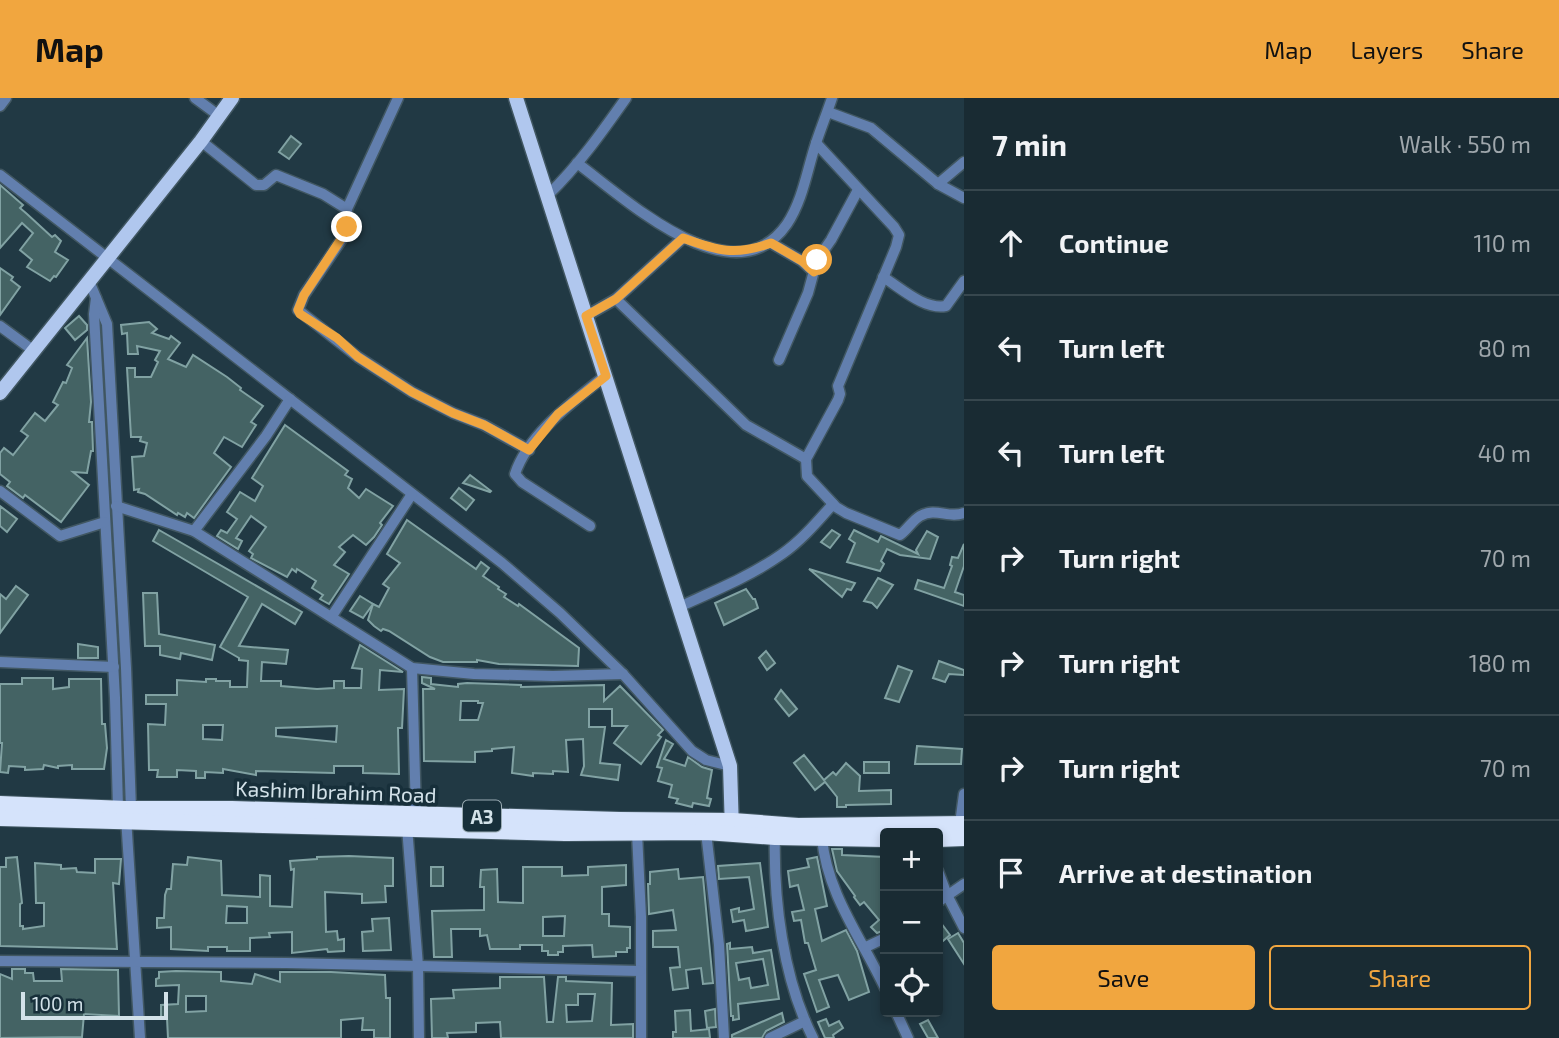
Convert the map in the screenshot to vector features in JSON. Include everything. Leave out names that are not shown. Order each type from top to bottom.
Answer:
[{"type":"highway","name":"Kashim Ibrahim Road","points":[[0,804],[125,812],[182,821],[620,820],[776,830],[963,829]]},
{"type":"highway","name":"Kashim Ibrahim Road","points":[[0,818],[125,812]]},
{"type":"highway","name":"Kashim Ibrahim Road","points":[[412,821],[565,833],[706,832],[732,827]]},
{"type":"highway","points":[[943,837],[963,829]]},
{"type":"highway","name":"Kashim Ibrahim Road","points":[[776,830],[822,838],[880,839]]},
{"type":"main road","points":[[0,393],[201,141],[232,98]]},
{"type":"main road","points":[[516,98],[730,765],[732,827]]},
{"type":"street","points":[[0,106],[6,98]]},
{"type":"street","points":[[195,98],[218,115]]},
{"type":"street","points":[[398,98],[347,209],[345,233],[304,295],[298,310],[358,357],[412,392],[484,425],[529,450]]},
{"type":"street","points":[[548,195],[577,163],[626,98]]},
{"type":"street","points":[[577,163],[649,218],[683,238],[711,248],[747,251],[771,243],[788,223],[799,200],[832,98]]},
{"type":"street","points":[[828,112],[871,128],[938,184],[964,198]]},
{"type":"street","points":[[201,141],[256,185],[264,185],[276,175],[323,194],[347,209]]},
{"type":"street","points":[[816,143],[899,235],[838,386],[838,400],[806,459],[807,476],[833,504],[846,513],[900,535],[919,517],[935,511],[954,517],[964,513]]},
{"type":"street","points":[[938,184],[964,162]]},
{"type":"street","points":[[0,175],[502,563],[560,613],[623,674],[692,751],[706,760],[730,765]]},
{"type":"street","points":[[779,360],[799,315],[817,260],[858,190]]},
{"type":"street","points":[[586,316],[616,299],[683,238]]},
{"type":"street","points":[[771,243],[802,261],[814,272]]},
{"type":"street","points":[[883,277],[924,303],[938,307],[946,306],[964,281]]},
{"type":"street","points":[[89,281],[107,324],[126,668],[125,812]]},
{"type":"street","points":[[96,295],[94,314],[105,522],[140,1038]]},
{"type":"street","points":[[616,299],[746,425],[806,459]]},
{"type":"street","points":[[0,326],[34,351]]},
{"type":"street","points":[[590,526],[522,482],[515,474],[529,450],[558,414],[606,376]]},
{"type":"street","points":[[194,531],[266,436],[290,399]]},
{"type":"street","points":[[0,491],[60,536],[105,522]]},
{"type":"street","points":[[332,616],[412,494]]},
{"type":"street","points":[[680,607],[783,554],[809,531],[833,504]]},
{"type":"street","points":[[116,506],[194,531],[412,668],[474,674],[623,674]]},
{"type":"street","points":[[0,662],[114,667]]},
{"type":"street","points":[[412,668],[412,821],[419,1038]]},
{"type":"street","points":[[963,829],[964,794]]},
{"type":"street","points":[[776,830],[777,888],[785,950],[796,1001],[813,1038]]},
{"type":"street","points":[[637,832],[641,917],[641,1038]]},
{"type":"street","points":[[706,832],[719,945],[724,1038]]},
{"type":"street","points":[[822,838],[824,861],[835,893],[880,977]]},
{"type":"street","points":[[943,898],[964,884]]},
{"type":"street","points":[[943,900],[964,928]]},
{"type":"street","points":[[866,947],[880,940]]},
{"type":"street","points":[[0,961],[640,971]]},
{"type":"street","points":[[898,1017],[908,1038]]},
{"type":"street","points":[[770,1038],[804,1021]]},
{"type":"building","points":[[291,136],[301,144],[289,159],[279,152]]},
{"type":"building","points":[[0,185],[23,205],[20,208],[52,237],[55,235],[61,241],[55,252],[68,260],[50,281],[27,267],[32,260],[20,250],[33,233],[22,223],[0,248]]},
{"type":"building","points":[[0,268],[13,277],[11,280],[20,287],[0,315]]},
{"type":"building","points":[[79,316],[87,325],[87,330],[75,340],[65,328]]},
{"type":"building","points":[[149,322],[157,329],[152,333],[169,339],[171,336],[180,343],[168,359],[186,367],[193,355],[227,377],[263,406],[251,422],[256,425],[242,447],[224,437],[214,453],[231,467],[194,518],[187,513],[185,517],[178,513],[177,515],[138,492],[139,489],[134,490],[132,457],[144,456],[147,443],[140,441],[141,437],[131,437],[127,368],[135,368],[135,377],[151,377],[160,351],[137,346],[138,354],[128,354],[127,333],[122,334],[121,325]]},
{"type":"building","points":[[87,338],[91,402],[89,422],[92,422],[93,451],[87,473],[73,472],[89,485],[61,522],[25,495],[23,498],[7,486],[10,482],[0,474],[0,453],[4,448],[13,455],[28,436],[21,431],[35,413],[45,421],[58,405],[53,402],[72,368],[67,365]]},
{"type":"building","points":[[285,425],[348,471],[345,475],[352,479],[348,488],[359,498],[366,489],[393,506],[366,545],[353,535],[339,547],[345,552],[334,565],[349,574],[329,604],[320,599],[323,595],[312,588],[316,581],[297,569],[296,572],[292,569],[287,577],[251,558],[253,554],[249,551],[266,527],[251,516],[236,538],[242,541],[238,549],[217,536],[221,530],[227,533],[237,519],[227,512],[240,492],[255,501],[263,486],[252,478]]},
{"type":"building","points":[[470,475],[491,491],[463,483]]},
{"type":"building","points":[[459,488],[474,500],[466,510],[451,498]]},
{"type":"building","points":[[0,506],[17,519],[7,532],[0,526]]},
{"type":"building","points":[[407,520],[476,569],[481,562],[489,568],[483,576],[506,594],[504,597],[518,606],[519,604],[579,648],[578,666],[499,664],[477,660],[443,662],[430,657],[389,631],[381,631],[374,626],[368,620],[373,604],[379,607],[389,588],[383,584],[400,563],[387,554]]},
{"type":"building","points":[[159,530],[302,612],[295,624],[262,604],[239,646],[288,650],[286,664],[262,662],[261,681],[281,681],[281,686],[317,689],[334,688],[334,681],[344,681],[344,688],[361,688],[362,669],[352,668],[360,645],[403,672],[380,670],[379,690],[404,689],[402,728],[398,728],[399,774],[363,773],[363,766],[334,766],[334,773],[256,771],[256,775],[223,769],[223,773],[205,772],[205,778],[196,778],[196,771],[177,770],[177,777],[157,777],[158,770],[149,770],[148,724],[165,725],[166,704],[146,704],[146,695],[177,695],[177,680],[206,682],[206,679],[216,679],[230,681],[230,687],[247,687],[248,661],[239,660],[220,647],[248,597],[153,541]],"holes":[[[203,725],[223,725],[222,740],[203,739]],[[337,726],[336,742],[276,736],[276,728]]]},
{"type":"building","points":[[832,530],[840,535],[830,548],[821,542]]},
{"type":"building","points":[[854,530],[878,542],[881,536],[918,554],[916,550],[927,531],[938,537],[930,559],[900,555],[887,549],[880,571],[847,562],[855,543],[849,539]]},
{"type":"building","points":[[964,544],[964,566],[955,592],[964,595],[964,606],[915,589],[918,580],[944,588],[952,566],[952,557],[958,558]]},
{"type":"building","points":[[809,569],[855,583],[842,597]]},
{"type":"building","points":[[878,578],[893,585],[877,608],[864,601]]},
{"type":"building","points":[[16,586],[28,595],[0,633],[0,594],[6,599]]},
{"type":"building","points":[[746,589],[755,599],[758,608],[724,625],[715,603]]},
{"type":"building","points":[[143,593],[157,593],[159,634],[215,645],[212,660],[181,653],[180,659],[160,655],[160,646],[145,646]]},
{"type":"building","points":[[360,596],[373,604],[363,618],[350,611]]},
{"type":"building","points":[[78,644],[98,647],[98,658],[78,658]]},
{"type":"building","points":[[766,651],[775,663],[767,670],[759,658]]},
{"type":"building","points":[[939,661],[964,670],[964,675],[949,674],[945,682],[933,678]]},
{"type":"building","points":[[898,666],[912,671],[899,702],[885,698]]},
{"type":"building","points":[[422,677],[431,678],[431,684],[458,687],[458,684],[467,683],[521,687],[604,685],[604,701],[620,686],[663,730],[658,735],[661,737],[641,764],[614,743],[627,726],[612,726],[612,709],[589,709],[589,727],[605,727],[600,763],[620,765],[618,780],[581,775],[584,766],[583,739],[566,740],[568,772],[533,773],[533,776],[512,773],[514,747],[475,752],[475,762],[424,761],[423,689],[435,689],[422,683]],"holes":[[[461,701],[483,703],[478,720],[460,720]]]},
{"type":"building","points":[[22,678],[53,678],[53,689],[69,687],[69,679],[101,679],[102,724],[105,724],[107,748],[104,769],[72,769],[72,765],[58,768],[44,765],[43,769],[25,770],[25,767],[9,766],[8,773],[0,772],[0,684],[22,684]]},
{"type":"building","points":[[781,690],[797,709],[789,716],[775,699]]},
{"type":"building","points":[[666,740],[673,744],[664,759],[685,766],[688,757],[702,767],[712,770],[707,798],[711,799],[709,806],[693,803],[692,807],[676,803],[678,799],[669,797],[672,785],[658,781],[662,768],[657,767]]},
{"type":"building","points":[[917,746],[962,749],[961,764],[915,764]]},
{"type":"building","points":[[804,755],[824,780],[833,772],[836,775],[846,763],[860,776],[859,791],[891,790],[891,804],[837,807],[837,797],[825,782],[815,790],[794,763]]},
{"type":"building","points":[[864,762],[889,762],[889,773],[864,773]]},
{"type":"building","points":[[832,849],[842,849],[842,855],[880,857],[880,932],[877,933],[871,927],[879,920],[864,902],[860,905],[837,871]]},
{"type":"building","points":[[17,857],[22,903],[20,926],[23,926],[23,929],[44,926],[44,903],[36,903],[35,863],[61,865],[61,869],[76,868],[77,872],[95,873],[95,859],[121,859],[119,884],[113,883],[117,949],[0,946],[0,867],[6,867],[6,858]]},
{"type":"building","points":[[188,857],[221,861],[222,895],[260,897],[260,875],[270,876],[270,906],[292,907],[294,869],[291,870],[290,861],[317,857],[393,858],[393,886],[385,886],[386,902],[362,903],[362,894],[325,892],[326,932],[337,931],[338,940],[344,939],[344,951],[328,952],[327,949],[292,953],[292,932],[269,933],[270,937],[250,938],[250,951],[227,951],[227,947],[208,947],[208,951],[171,949],[171,927],[157,928],[157,918],[164,918],[165,895],[167,889],[171,889],[173,864],[187,865]],"holes":[[[227,906],[247,907],[247,923],[226,923]]]},
{"type":"building","points":[[817,857],[827,906],[815,909],[822,941],[846,930],[857,951],[869,992],[849,1000],[838,975],[819,980],[829,1007],[817,1012],[804,974],[816,970],[808,943],[805,943],[801,920],[794,921],[792,912],[804,910],[798,885],[790,887],[788,871],[809,867],[807,859]]},
{"type":"building","points":[[760,863],[768,927],[746,931],[744,920],[733,922],[731,910],[739,908],[739,912],[754,909],[749,877],[719,879],[718,866]]},
{"type":"building","points":[[626,865],[626,885],[602,887],[602,914],[609,914],[609,926],[630,927],[630,948],[627,948],[627,952],[616,952],[616,956],[593,957],[592,945],[563,946],[563,952],[558,952],[558,955],[548,955],[548,951],[542,951],[542,945],[520,945],[520,949],[490,949],[487,935],[480,936],[480,929],[451,929],[452,957],[434,957],[432,911],[484,910],[484,887],[480,887],[481,870],[497,869],[498,902],[523,903],[523,867],[562,867],[562,876],[588,875],[588,867]],"holes":[[[565,916],[564,936],[543,936],[543,917]]]},
{"type":"building","points":[[431,867],[443,867],[443,886],[431,886]]},
{"type":"building","points":[[678,869],[679,879],[703,877],[713,983],[703,984],[701,968],[686,970],[688,988],[673,990],[670,968],[680,967],[678,947],[653,947],[653,931],[676,930],[673,910],[649,914],[648,884],[650,872]]},
{"type":"building","points":[[389,918],[391,950],[363,951],[362,932],[373,931],[372,919]]},
{"type":"building","points":[[943,926],[950,935],[943,941]]},
{"type":"building","points":[[958,933],[964,943],[964,964],[948,939]]},
{"type":"building","points":[[730,943],[730,949],[752,947],[753,953],[771,950],[779,999],[738,1004],[739,1019],[733,1020],[731,1016],[727,944]],"holes":[[[763,959],[768,985],[751,988],[749,978],[739,980],[736,963]]]},
{"type":"building","points":[[12,969],[25,969],[25,973],[33,973],[34,981],[62,981],[61,969],[118,970],[119,1016],[84,1014],[82,1037],[0,1038],[0,974],[12,979]]},
{"type":"building","points":[[159,972],[221,972],[221,981],[252,984],[255,974],[280,982],[280,972],[385,975],[386,998],[390,998],[390,1038],[374,1038],[374,1030],[362,1030],[363,1018],[341,1020],[341,1038],[168,1038],[167,1018],[161,1018],[161,1005],[178,1004],[179,985],[156,986]],"holes":[[[186,996],[206,996],[206,1011],[186,1012]]]},
{"type":"building","points":[[500,977],[544,977],[547,1022],[553,1022],[558,977],[566,977],[566,981],[612,983],[611,1025],[633,1024],[633,1038],[501,1038],[500,1022],[476,1023],[476,1032],[447,1033],[448,1038],[432,1038],[431,999],[454,998],[453,990],[500,988]],"holes":[[[578,994],[595,994],[592,1021],[567,1022],[566,1005],[578,1005]]]},
{"type":"building","points":[[715,1009],[716,1027],[707,1028],[705,1011]]},
{"type":"building","points":[[690,1010],[691,1031],[709,1029],[710,1038],[673,1038],[673,1032],[676,1032],[675,1011]]},
{"type":"building","points":[[782,1013],[784,1022],[766,1031],[762,1038],[732,1038],[732,1035]]},
{"type":"building","points":[[826,1019],[829,1026],[839,1021],[843,1028],[833,1035],[834,1038],[825,1038],[818,1022]]},
{"type":"building","points":[[928,1020],[938,1038],[928,1038],[920,1024]]},
{"type":"route","points":[[347,227],[304,295],[298,310],[300,314],[337,338],[358,357],[412,392],[484,425],[529,450],[558,414],[606,376],[586,316],[616,299],[683,238],[711,248],[747,251],[771,243],[802,261],[814,272],[817,260]]}]
